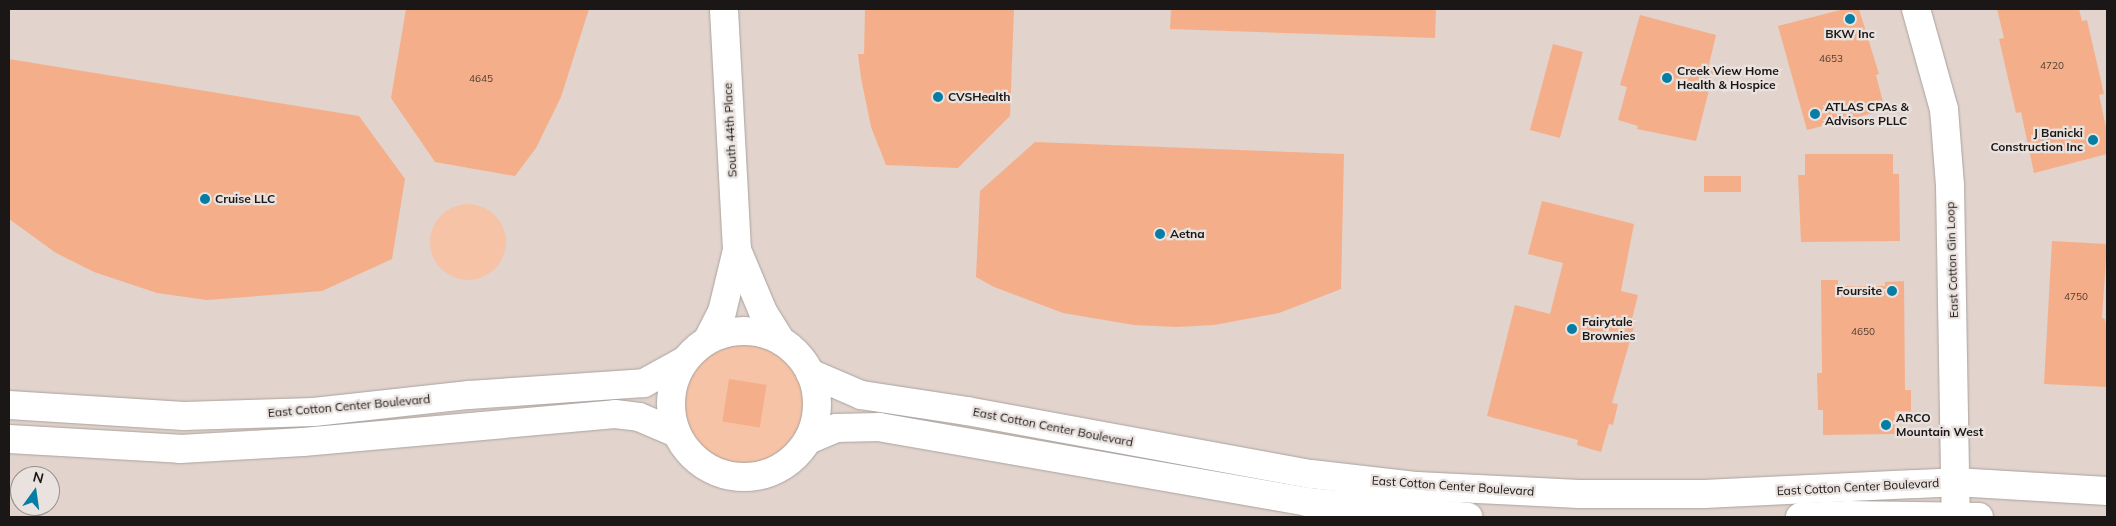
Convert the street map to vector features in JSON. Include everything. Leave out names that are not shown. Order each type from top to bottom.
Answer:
[{"type":"street","name":"South 44th Place","points":[[708,340],[722,312],[737,250],[724,9]]},
{"type":"street","name":"East Cotton Gin Loop","points":[[1916,9],[1944,109],[1950,186],[1955,482],[1967,517]]},
{"type":"street","name":"South 44th Place","points":[[737,250],[763,312],[781,341]]},
{"type":"street","name":"East Cotton Center Boulevard","points":[[9,405],[184,416],[314,412],[469,395],[644,383],[684,361],[708,340],[740,331],[767,334],[781,341],[797,353],[810,373],[817,408],[808,440]]},
{"type":"street","name":"East Cotton Center Boulevard","points":[[684,361],[670,396],[675,432],[684,448],[698,462],[721,474],[755,477],[782,467],[808,440],[830,430],[861,426],[972,442],[1307,502],[1468,517]]},
{"type":"street","name":"East Cotton Center Boulevard","points":[[810,373],[860,395],[967,411],[1141,444],[1364,481],[1579,494],[1704,494],[1955,482],[2107,491]]},
{"type":"street","points":[[9,438],[180,449],[303,442],[616,414],[646,419],[675,432]]},
{"type":"street","points":[[972,442],[1017,437],[1109,455],[1125,454],[1141,444]]},
{"type":"street","points":[[1800,517],[1967,517]]},
{"type":"shaded area","points":[[9,9],[2107,9],[2107,517],[9,517]]},
{"type":"shaded area","points":[[461,204],[475,204],[489,210],[500,221],[506,235],[503,257],[495,269],[475,280],[461,280],[447,274],[436,263],[430,249],[430,235],[436,221],[447,210]]},
{"type":"shaded area","points":[[743,344],[766,348],[786,361],[799,381],[803,404],[799,427],[786,447],[766,460],[743,464],[720,460],[700,447],[687,427],[683,404],[687,381],[700,361],[720,348]]},
{"type":"building","points":[[406,9],[589,9],[561,97],[536,148],[515,176],[435,162],[391,98]]},
{"type":"building","name":"CVSHealth","points":[[865,9],[1014,9],[1010,116],[958,168],[886,165],[871,127],[861,78],[858,54],[864,54]]},
{"type":"building","points":[[1171,9],[1436,9],[1435,38],[1170,29]]},
{"type":"building","points":[[1844,9],[1859,9],[1879,74],[1876,75],[1885,110],[1807,130],[1778,26]]},
{"type":"building","points":[[1997,9],[2079,9],[2082,21],[2087,20],[2104,94],[2099,95],[2107,132],[2107,154],[2034,173],[2021,112],[2016,113],[1999,39],[2004,38]]},
{"type":"building","name":"Creek View Home Health & Hospice","points":[[1640,15],[1716,35],[1707,73],[1715,67],[1696,141],[1637,129],[1638,126],[1618,120],[1627,87],[1620,85]]},
{"type":"building","points":[[1553,44],[1583,52],[1560,138],[1530,130]]},
{"type":"building","name":"Cruise LLC","points":[[9,59],[359,116],[405,179],[392,259],[322,291],[207,300],[157,293],[94,272],[56,253],[9,219]]},
{"type":"building","name":"Aetna","points":[[1035,142],[1344,154],[1341,289],[1279,313],[1214,325],[1177,327],[1134,325],[1063,313],[994,287],[976,277],[980,191]]},
{"type":"building","points":[[1805,154],[1893,154],[1893,174],[1899,174],[1900,241],[1801,242],[1798,175],[1805,175]]},
{"type":"building","points":[[1704,176],[1741,176],[1741,192],[1704,192]]},
{"type":"building","name":"Fairytale Brownies","points":[[1542,201],[1634,224],[1621,291],[1638,295],[1632,319],[1636,320],[1612,403],[1618,404],[1613,425],[1609,424],[1601,452],[1577,445],[1578,440],[1487,416],[1515,305],[1550,314],[1563,263],[1528,254]]},
{"type":"building","points":[[2052,241],[2107,244],[2102,318],[2105,319],[2107,330],[2107,387],[2044,384]]},
{"type":"building","points":[[1821,280],[1838,280],[1838,286],[1885,286],[1885,282],[1904,281],[1905,390],[1911,390],[1911,412],[1895,411],[1895,434],[1823,435],[1823,410],[1818,410],[1817,373],[1822,373]]},
{"type":"building","points":[[729,379],[767,385],[760,427],[722,421]]},
{"type":"place","name":"BKW Inc","points":[[1850,19]]},
{"type":"place","name":"Creek View Home Health & Hospice","points":[[1667,78]]},
{"type":"place","name":"CVSHealth","points":[[938,97]]},
{"type":"place","name":"ATLAS CPAs & Advisors PLLC","points":[[1815,114]]},
{"type":"place","name":"J Banicki Construction Inc","points":[[2093,140]]},
{"type":"place","name":"Cruise LLC","points":[[205,199]]},
{"type":"place","name":"Aetna","points":[[1160,234]]},
{"type":"place","name":"Foursite","points":[[1892,291]]},
{"type":"place","name":"Fairytale Brownies","points":[[1572,329]]},
{"type":"place","name":"ARCO Mountain West","points":[[1886,425]]}]
